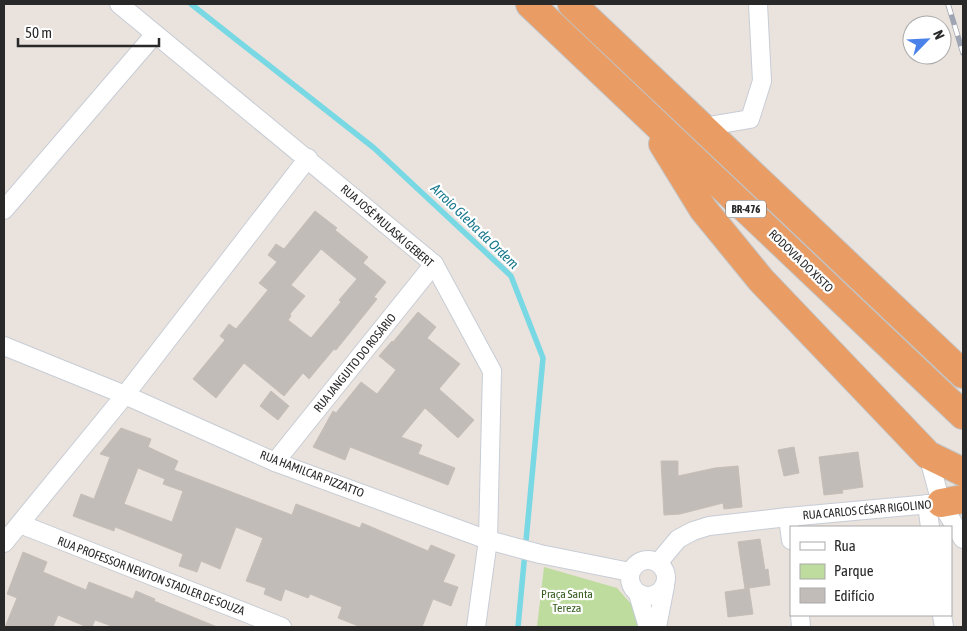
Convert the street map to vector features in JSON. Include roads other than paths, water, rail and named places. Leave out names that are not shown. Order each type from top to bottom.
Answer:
[{"type":"highway","name":"RODOVIA DO XISTO","points":[[530,4],[963,415]]},
{"type":"highway","name":"BR-476","points":[[572,4],[963,374]]},
{"type":"highway","points":[[642,110],[703,209],[761,280],[928,455],[963,472]]},
{"type":"street","name":"RUA JOSÉ MULASKI GEBERT","points":[[119,4],[308,158],[434,264],[492,371],[493,541],[476,627]]},
{"type":"street","points":[[702,128],[750,119],[762,81],[758,4]]},
{"type":"street","points":[[4,210],[155,34]]},
{"type":"street","points":[[4,544],[125,395],[308,158]]},
{"type":"street","name":"RUA JANGUITO DO ROSÁRIO","points":[[275,462],[434,264]]},
{"type":"street","name":"RUA HAMILCAR PIZZATTO","points":[[4,346],[125,395],[275,462],[493,541],[540,554],[630,572]]},
{"type":"street","points":[[928,455],[940,509],[963,539]]},
{"type":"street","name":"RUA CARLOS CÉSAR RIGOLINO","points":[[658,563],[678,539],[693,530],[726,523],[788,517],[940,509]]},
{"type":"street","points":[[788,517],[790,532]]},
{"type":"street","name":"RUA PROFESSOR NEWTON STADLER DE SOUZA","points":[[20,524],[282,627]]},
{"type":"street","points":[[648,627],[638,594],[630,584],[630,572],[636,563],[647,560],[658,563],[665,573],[657,627]]},
{"type":"street","points":[[638,594],[650,597],[661,591],[664,586]]},
{"type":"waterway","name":"Arroio Gleba da Ordem","points":[[191,4],[374,148],[511,276],[543,358],[518,627]]},
{"type":"railway","points":[[948,4],[963,53]]},
{"type":"park label","name":"Praça Santa Tereza","points":[[567,601]]}]
